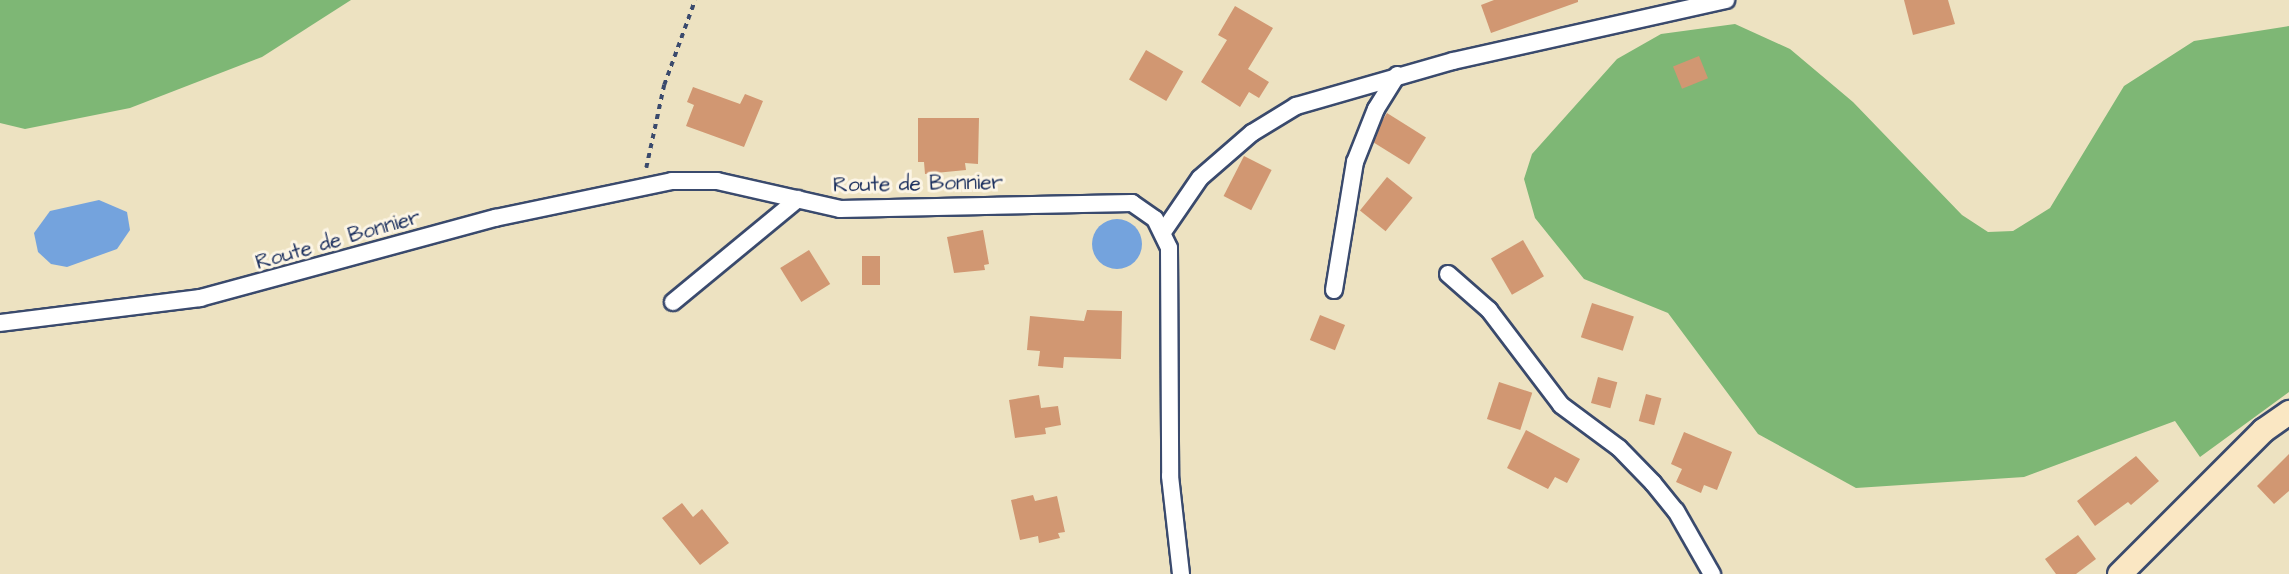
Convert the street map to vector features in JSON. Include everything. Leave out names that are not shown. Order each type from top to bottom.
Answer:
[{"type":"street","points":[[1181,574],[1170,477],[1170,263],[1163,232],[1200,178],[1260,127],[1296,106],[1398,75],[1726,0]]},
{"type":"street","points":[[1334,290],[1355,162],[1376,109],[1398,75]]},
{"type":"street","name":"Route de Bonnier","points":[[0,323],[200,298],[495,218],[642,185],[717,181],[840,209],[1117,200],[1146,211],[1163,232]]},
{"type":"street","points":[[673,302],[798,199]]},
{"type":"street","points":[[1448,274],[1489,310],[1561,405],[1619,447],[1653,483],[1676,511],[1712,574]]},
{"type":"street","points":[[2119,574],[2263,430],[2289,412]]},
{"type":"path","points":[[642,185],[664,85],[695,0]]},
{"type":"green space","points":[[0,0],[351,0],[262,57],[130,108],[25,129],[0,123]]},
{"type":"green space","points":[[1735,24],[1790,49],[1853,102],[1962,215],[1988,232],[2013,231],[2050,208],[2124,86],[2194,41],[2289,26],[2289,392],[2200,457],[2175,421],[2024,477],[1856,488],[1758,434],[1668,313],[1584,279],[1535,218],[1524,179],[1532,154],[1617,59],[1661,34]]},
{"type":"water","points":[[99,200],[127,212],[130,230],[117,249],[67,267],[51,264],[38,252],[34,233],[50,211]]},
{"type":"water","points":[[1117,219],[1135,226],[1142,244],[1135,262],[1117,269],[1099,262],[1092,244],[1099,226]]},
{"type":"building","points":[[1494,0],[1578,2],[1491,33],[1481,5]]},
{"type":"building","points":[[1904,0],[1948,0],[1955,24],[1913,35]]},
{"type":"building","points":[[1235,6],[1273,28],[1248,69],[1269,82],[1259,98],[1249,92],[1240,107],[1201,82],[1227,40],[1218,35]]},
{"type":"building","points":[[1146,50],[1183,72],[1166,101],[1129,79]]},
{"type":"building","points":[[1699,56],[1708,78],[1682,89],[1673,66]]},
{"type":"building","points":[[693,87],[740,104],[745,94],[763,101],[744,147],[686,126],[694,105],[687,102]]},
{"type":"building","points":[[1387,113],[1426,137],[1409,165],[1370,140]]},
{"type":"building","points":[[918,118],[979,118],[978,164],[965,163],[966,170],[925,174],[924,162],[918,162]]},
{"type":"building","points":[[1244,156],[1272,170],[1251,210],[1224,196]]},
{"type":"building","points":[[1387,177],[1413,198],[1386,231],[1360,210]]},
{"type":"building","points":[[983,230],[989,264],[984,265],[985,270],[954,273],[947,237]]},
{"type":"building","points":[[1523,240],[1544,276],[1512,295],[1491,258]]},
{"type":"building","points":[[809,250],[830,284],[801,302],[780,268]]},
{"type":"building","points":[[862,256],[880,256],[880,285],[862,285]]},
{"type":"building","points":[[1592,303],[1634,317],[1623,351],[1581,337]]},
{"type":"building","points":[[1087,310],[1122,311],[1121,359],[1064,357],[1063,368],[1038,366],[1040,351],[1027,350],[1030,316],[1084,321]]},
{"type":"building","points":[[1320,315],[1345,325],[1335,350],[1310,340]]},
{"type":"building","points":[[1598,377],[1617,382],[1610,408],[1591,403]]},
{"type":"building","points":[[1499,382],[1532,393],[1520,430],[1487,419]]},
{"type":"building","points":[[1646,394],[1661,398],[1654,425],[1639,421]]},
{"type":"building","points":[[1039,395],[1041,408],[1058,406],[1061,425],[1045,428],[1046,434],[1015,438],[1009,400]]},
{"type":"building","points":[[1526,430],[1580,459],[1567,483],[1555,477],[1548,489],[1507,468]]},
{"type":"building","points":[[1684,432],[1732,452],[1717,490],[1704,485],[1701,493],[1676,482],[1682,469],[1671,464]]},
{"type":"building","points":[[2289,454],[2289,491],[2274,504],[2257,486]]},
{"type":"building","points":[[2136,456],[2159,481],[2131,505],[2128,502],[2095,526],[2077,501]]},
{"type":"building","points":[[1033,495],[1035,501],[1057,496],[1065,532],[1058,533],[1060,538],[1039,543],[1038,536],[1020,540],[1011,500]]},
{"type":"building","points":[[682,503],[693,517],[702,509],[729,543],[700,565],[662,518]]},
{"type":"building","points":[[2078,535],[2096,559],[2076,574],[2056,574],[2045,559]]}]
